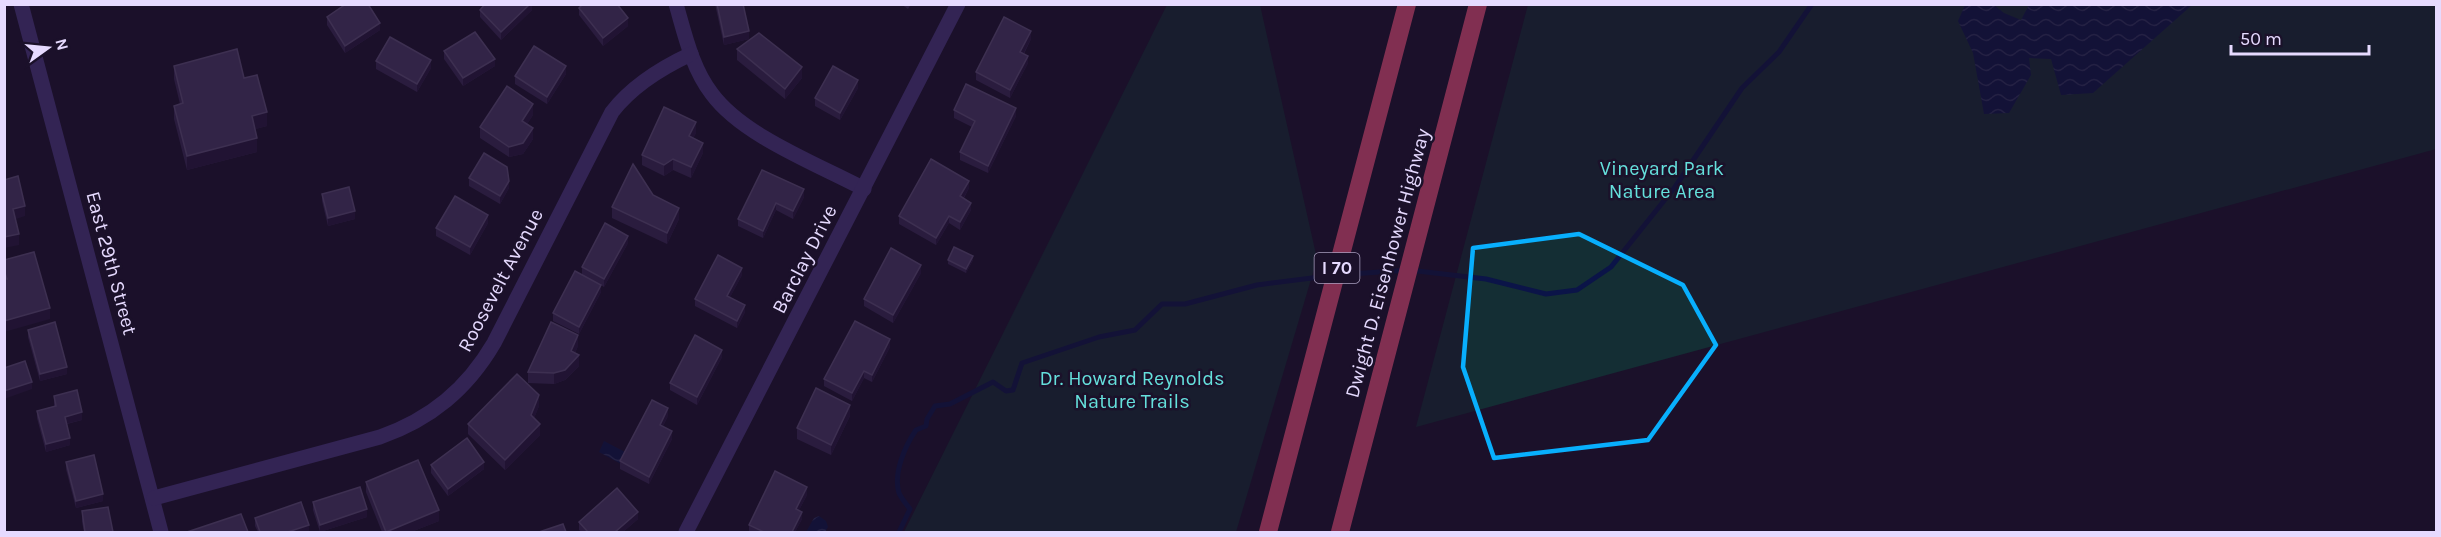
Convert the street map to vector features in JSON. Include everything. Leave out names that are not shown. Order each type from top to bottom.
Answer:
[{"type":"highway","name":"I 70","points":[[1268,532],[1407,4]]},
{"type":"highway","name":"Dwight D. Eisenhower Highway","points":[[1340,532],[1478,4]]},
{"type":"street","name":"East 29th Street","points":[[21,4],[154,498],[161,532]]},
{"type":"street","points":[[676,4],[691,54],[712,94],[745,127],[864,189]]},
{"type":"street","name":"Barclay Drive","points":[[686,532],[958,4]]},
{"type":"street","name":"Roosevelt Avenue","points":[[154,498],[380,437],[415,422],[445,403],[472,375],[494,343],[612,112],[634,89],[669,64],[691,54]]},
{"type":"highlighted area","points":[[1579,234],[1683,285],[1716,345],[1648,440],[1494,458],[1463,367],[1473,248]]},
{"type":"green space","name":"Dr. Howard Reynolds Nature Trails","points":[[1167,5],[1260,5],[1317,259],[1236,532],[904,532]]},
{"type":"green space","name":"Vineyard Park Nature Area","points":[[1528,5],[2436,5],[2436,149],[1416,427]]},
{"type":"water","points":[[1965,5],[1994,5],[2004,13],[2021,20],[2029,5],[2192,5],[2093,93],[2061,95],[2051,59],[2029,58],[2031,75],[2009,113],[1984,114],[1973,53],[1958,21]]},
{"type":"water","points":[[604,441],[627,453],[621,464],[599,452]]},
{"type":"water","points":[[819,516],[826,521],[828,527],[825,532],[806,532],[814,518]]},
{"type":"building","points":[[346,4],[368,4],[380,23],[345,46],[327,17]]},
{"type":"building","points":[[485,4],[530,4],[501,32],[480,10]]},
{"type":"building","points":[[583,4],[617,4],[628,18],[603,38],[579,8]]},
{"type":"building","points":[[717,4],[743,4],[749,31],[724,37]]},
{"type":"building","points":[[1004,17],[1031,31],[1020,52],[1028,56],[1010,90],[976,72]]},
{"type":"building","points":[[475,32],[495,59],[463,78],[444,51]]},
{"type":"building","points":[[759,33],[802,67],[785,89],[737,49]]},
{"type":"building","points":[[390,37],[431,60],[417,84],[376,61]]},
{"type":"building","points":[[534,46],[566,66],[547,97],[515,76]]},
{"type":"building","points":[[237,49],[244,78],[257,75],[267,112],[252,116],[257,138],[187,156],[174,106],[183,103],[174,66]]},
{"type":"building","points":[[833,66],[858,80],[840,113],[815,98]]},
{"type":"building","points":[[966,84],[1016,108],[988,166],[960,152],[975,121],[954,110]]},
{"type":"building","points":[[507,86],[533,104],[522,121],[533,128],[523,143],[509,147],[480,127]]},
{"type":"building","points":[[664,107],[696,122],[689,136],[703,143],[691,167],[673,159],[664,165],[642,155]]},
{"type":"building","points":[[484,153],[507,167],[509,181],[500,196],[469,178]]},
{"type":"building","points":[[931,159],[969,181],[960,196],[971,203],[960,222],[949,216],[936,238],[899,216]]},
{"type":"building","points":[[633,164],[653,195],[679,208],[667,233],[612,207]]},
{"type":"building","points":[[762,170],[804,189],[793,211],[776,203],[763,231],[738,219]]},
{"type":"building","points":[[18,176],[25,206],[13,209],[19,234],[4,237],[4,180]]},
{"type":"building","points":[[349,187],[355,211],[328,218],[322,194]]},
{"type":"building","points":[[455,196],[488,215],[470,247],[436,228]]},
{"type":"building","points":[[605,223],[628,236],[604,279],[582,267]]},
{"type":"building","points":[[954,247],[973,256],[966,269],[948,260]]},
{"type":"building","points":[[891,248],[921,265],[893,315],[864,299]]},
{"type":"building","points":[[34,252],[50,308],[4,321],[4,279],[7,279],[4,260]]},
{"type":"building","points":[[718,255],[742,268],[727,296],[745,305],[737,321],[695,299]]},
{"type":"building","points":[[575,271],[601,285],[579,327],[553,313]]},
{"type":"building","points":[[855,321],[890,339],[872,375],[864,371],[852,393],[824,379]]},
{"type":"building","points":[[55,322],[67,367],[40,374],[28,330]]},
{"type":"building","points":[[551,322],[578,335],[571,351],[579,355],[565,370],[554,373],[528,372]]},
{"type":"building","points":[[695,335],[722,350],[697,397],[670,383]]},
{"type":"building","points":[[25,361],[32,382],[4,391],[4,368]]},
{"type":"building","points":[[517,374],[539,395],[531,415],[540,424],[505,460],[468,424]]},
{"type":"building","points":[[816,388],[850,405],[831,445],[797,428]]},
{"type":"building","points":[[77,390],[82,412],[65,417],[70,438],[46,444],[37,411],[56,406],[54,396]]},
{"type":"building","points":[[652,400],[668,408],[660,425],[672,431],[649,477],[620,461]]},
{"type":"building","points":[[467,438],[484,462],[448,489],[431,465]]},
{"type":"building","points":[[94,455],[103,494],[76,501],[66,462]]},
{"type":"building","points":[[418,460],[439,510],[386,532],[366,482]]},
{"type":"building","points":[[775,471],[807,487],[796,509],[802,512],[792,532],[764,532],[749,525]]},
{"type":"building","points":[[360,487],[367,509],[320,525],[313,502]]},
{"type":"building","points":[[617,488],[638,512],[615,532],[588,532],[579,522]]},
{"type":"building","points":[[301,502],[309,525],[288,532],[260,532],[255,518]]},
{"type":"building","points":[[108,507],[113,532],[85,532],[82,511]]},
{"type":"building","points":[[241,514],[248,532],[187,532]]},
{"type":"building","points":[[563,524],[566,532],[539,532]]},
{"type":"waterway","points":[[899,532],[910,509],[900,495],[898,485],[901,460],[912,436],[916,430],[926,426],[927,419],[935,406],[950,404],[993,382],[1006,391],[1013,390],[1022,363],[1099,337],[1135,330],[1162,304],[1185,304],[1257,285],[1336,275],[1409,270],[1486,279],[1546,294],[1577,290],[1611,267],[1675,187],[1742,88],[1779,52],[1812,4]]}]
